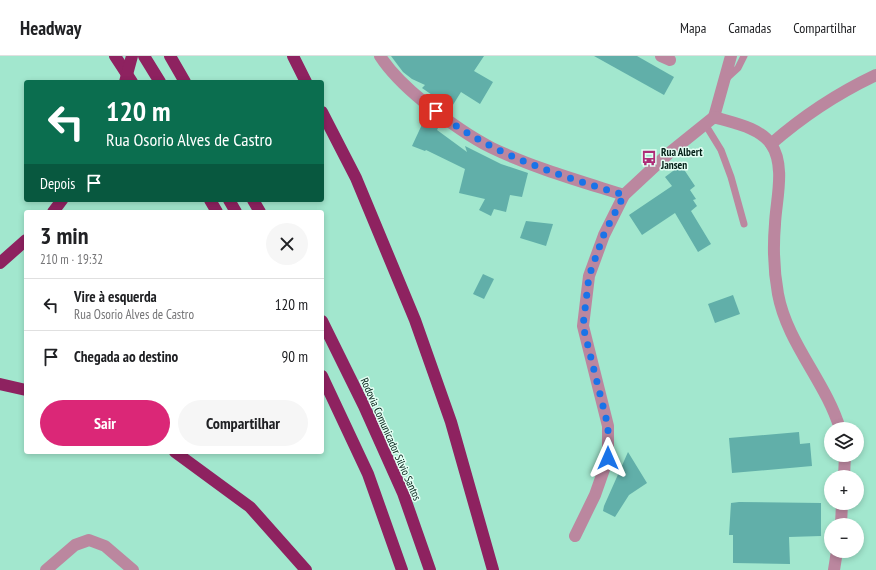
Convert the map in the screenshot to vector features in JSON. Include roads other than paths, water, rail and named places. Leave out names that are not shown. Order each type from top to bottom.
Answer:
[{"type":"highway","points":[[115,56],[131,80]]},
{"type":"highway","points":[[126,80],[132,56]]},
{"type":"highway","points":[[144,56],[159,80]]},
{"type":"highway","points":[[170,56],[184,80]]},
{"type":"highway","points":[[178,56],[188,80]]},
{"type":"highway","points":[[293,56],[305,80]]},
{"type":"highway","points":[[324,116],[356,178],[415,320],[451,422],[493,570]]},
{"type":"highway","points":[[0,263],[24,242]]},
{"type":"highway","name":"Rodovia Comunicador Silvio Santos","points":[[324,325],[364,406],[403,493],[430,570]]},
{"type":"highway","points":[[324,380],[368,474],[402,570]]},
{"type":"highway","points":[[0,384],[24,390]]},
{"type":"highway","points":[[178,454],[250,507],[306,570]]},
{"type":"street","points":[[380,56],[419,97],[448,121],[491,148],[556,174],[624,195]]},
{"type":"street","points":[[575,536],[595,495],[608,458],[608,426],[583,326],[589,276],[604,234],[624,195],[668,154],[710,120],[731,56]]},
{"type":"street","points":[[771,144],[795,123],[841,92],[876,75]]},
{"type":"street","points":[[710,120],[755,130],[771,144],[777,161],[779,187],[775,225],[775,265],[778,294],[785,318],[831,402],[838,422]]},
{"type":"street","points":[[46,570],[75,545],[89,540],[105,546],[134,570]]},
{"type":"street","points":[[834,570],[836,558]]},
{"type":"lane","points":[[724,80],[738,68],[744,56]]},
{"type":"lane","points":[[710,120],[732,177],[744,224]]},
{"type":"place","name":"Rua Albert Jansen","points":[[649,158]]}]
